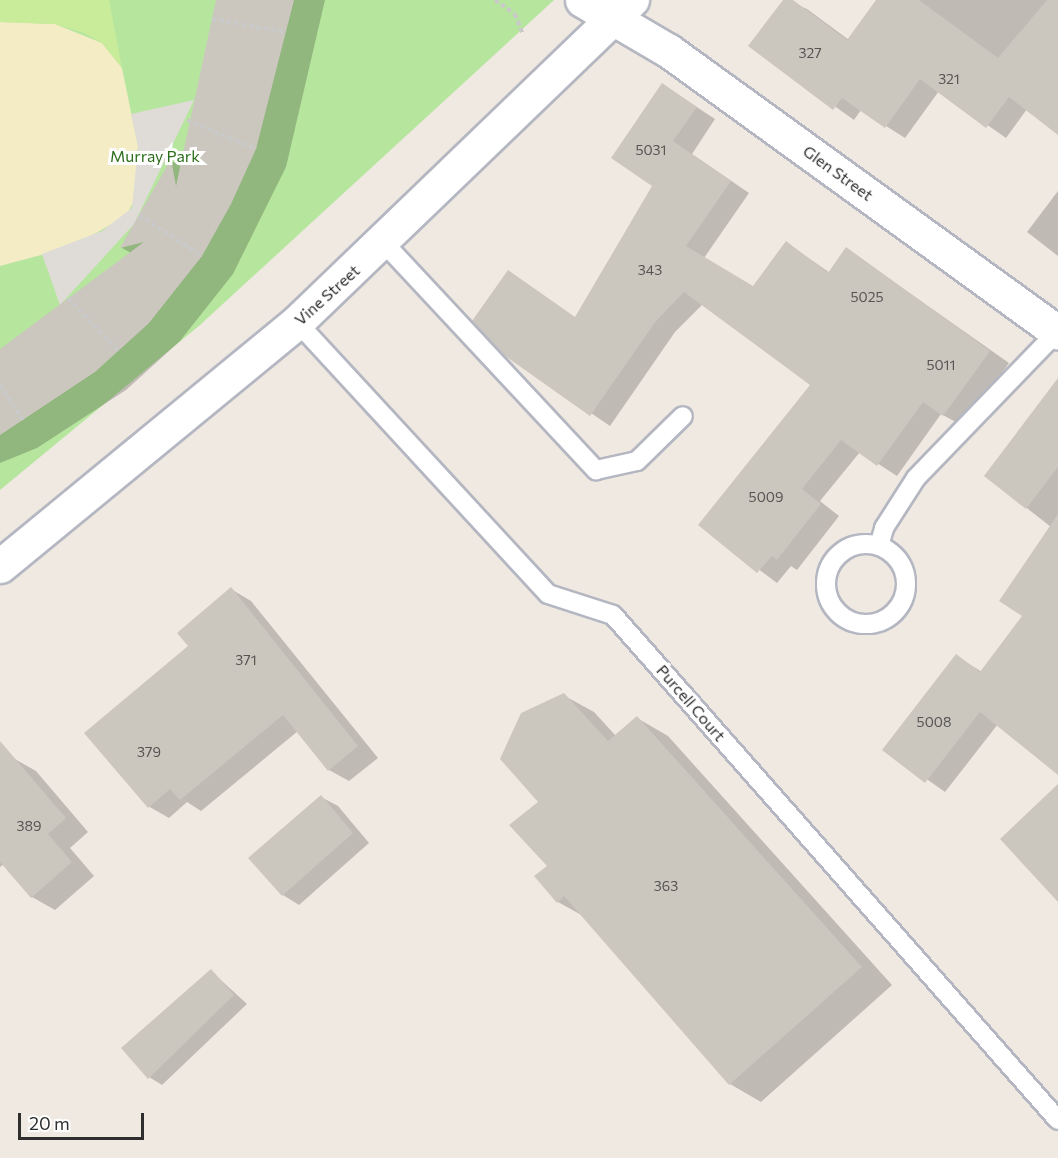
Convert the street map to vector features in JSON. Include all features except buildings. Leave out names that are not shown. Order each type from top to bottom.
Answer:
[{"type":"street","name":"Glen Street","points":[[582,0],[622,10],[669,51],[1057,333]]},
{"type":"street","name":"Vine Street","points":[[0,566],[297,322],[384,243],[622,10]]},
{"type":"lane","points":[[384,243],[596,470],[638,461],[683,416]]},
{"type":"lane","name":"Purcell Court","points":[[297,322],[548,594],[613,615],[1058,1120]]},
{"type":"lane","points":[[879,546],[884,528],[916,478],[1057,333]]},
{"type":"lane","points":[[853,546],[879,546],[903,568],[904,600],[897,611],[875,624],[849,621],[830,602],[829,570],[853,546]]},
{"type":"path","points":[[495,0],[515,14],[523,34]]},
{"type":"path","points":[[212,19],[286,32]]},
{"type":"path","points":[[187,120],[256,149]]},
{"type":"path","points":[[139,215],[202,256]]},
{"type":"path","points":[[68,298],[119,351]]},
{"type":"path","points":[[0,385],[23,420]]},
{"type":"green space","name":"Murray Park","points":[[0,0],[554,0],[200,325],[0,490]]},
{"type":"green space","points":[[0,0],[109,0],[122,68],[102,43],[84,33],[55,24],[0,22]]},
{"type":"sand","points":[[0,22],[55,24],[102,43],[122,68],[138,146],[135,199],[126,216],[71,247],[0,266]]},
{"type":"shaded area","points":[[194,100],[134,224],[60,305],[42,254],[102,231],[132,208],[138,146],[131,114]]}]
